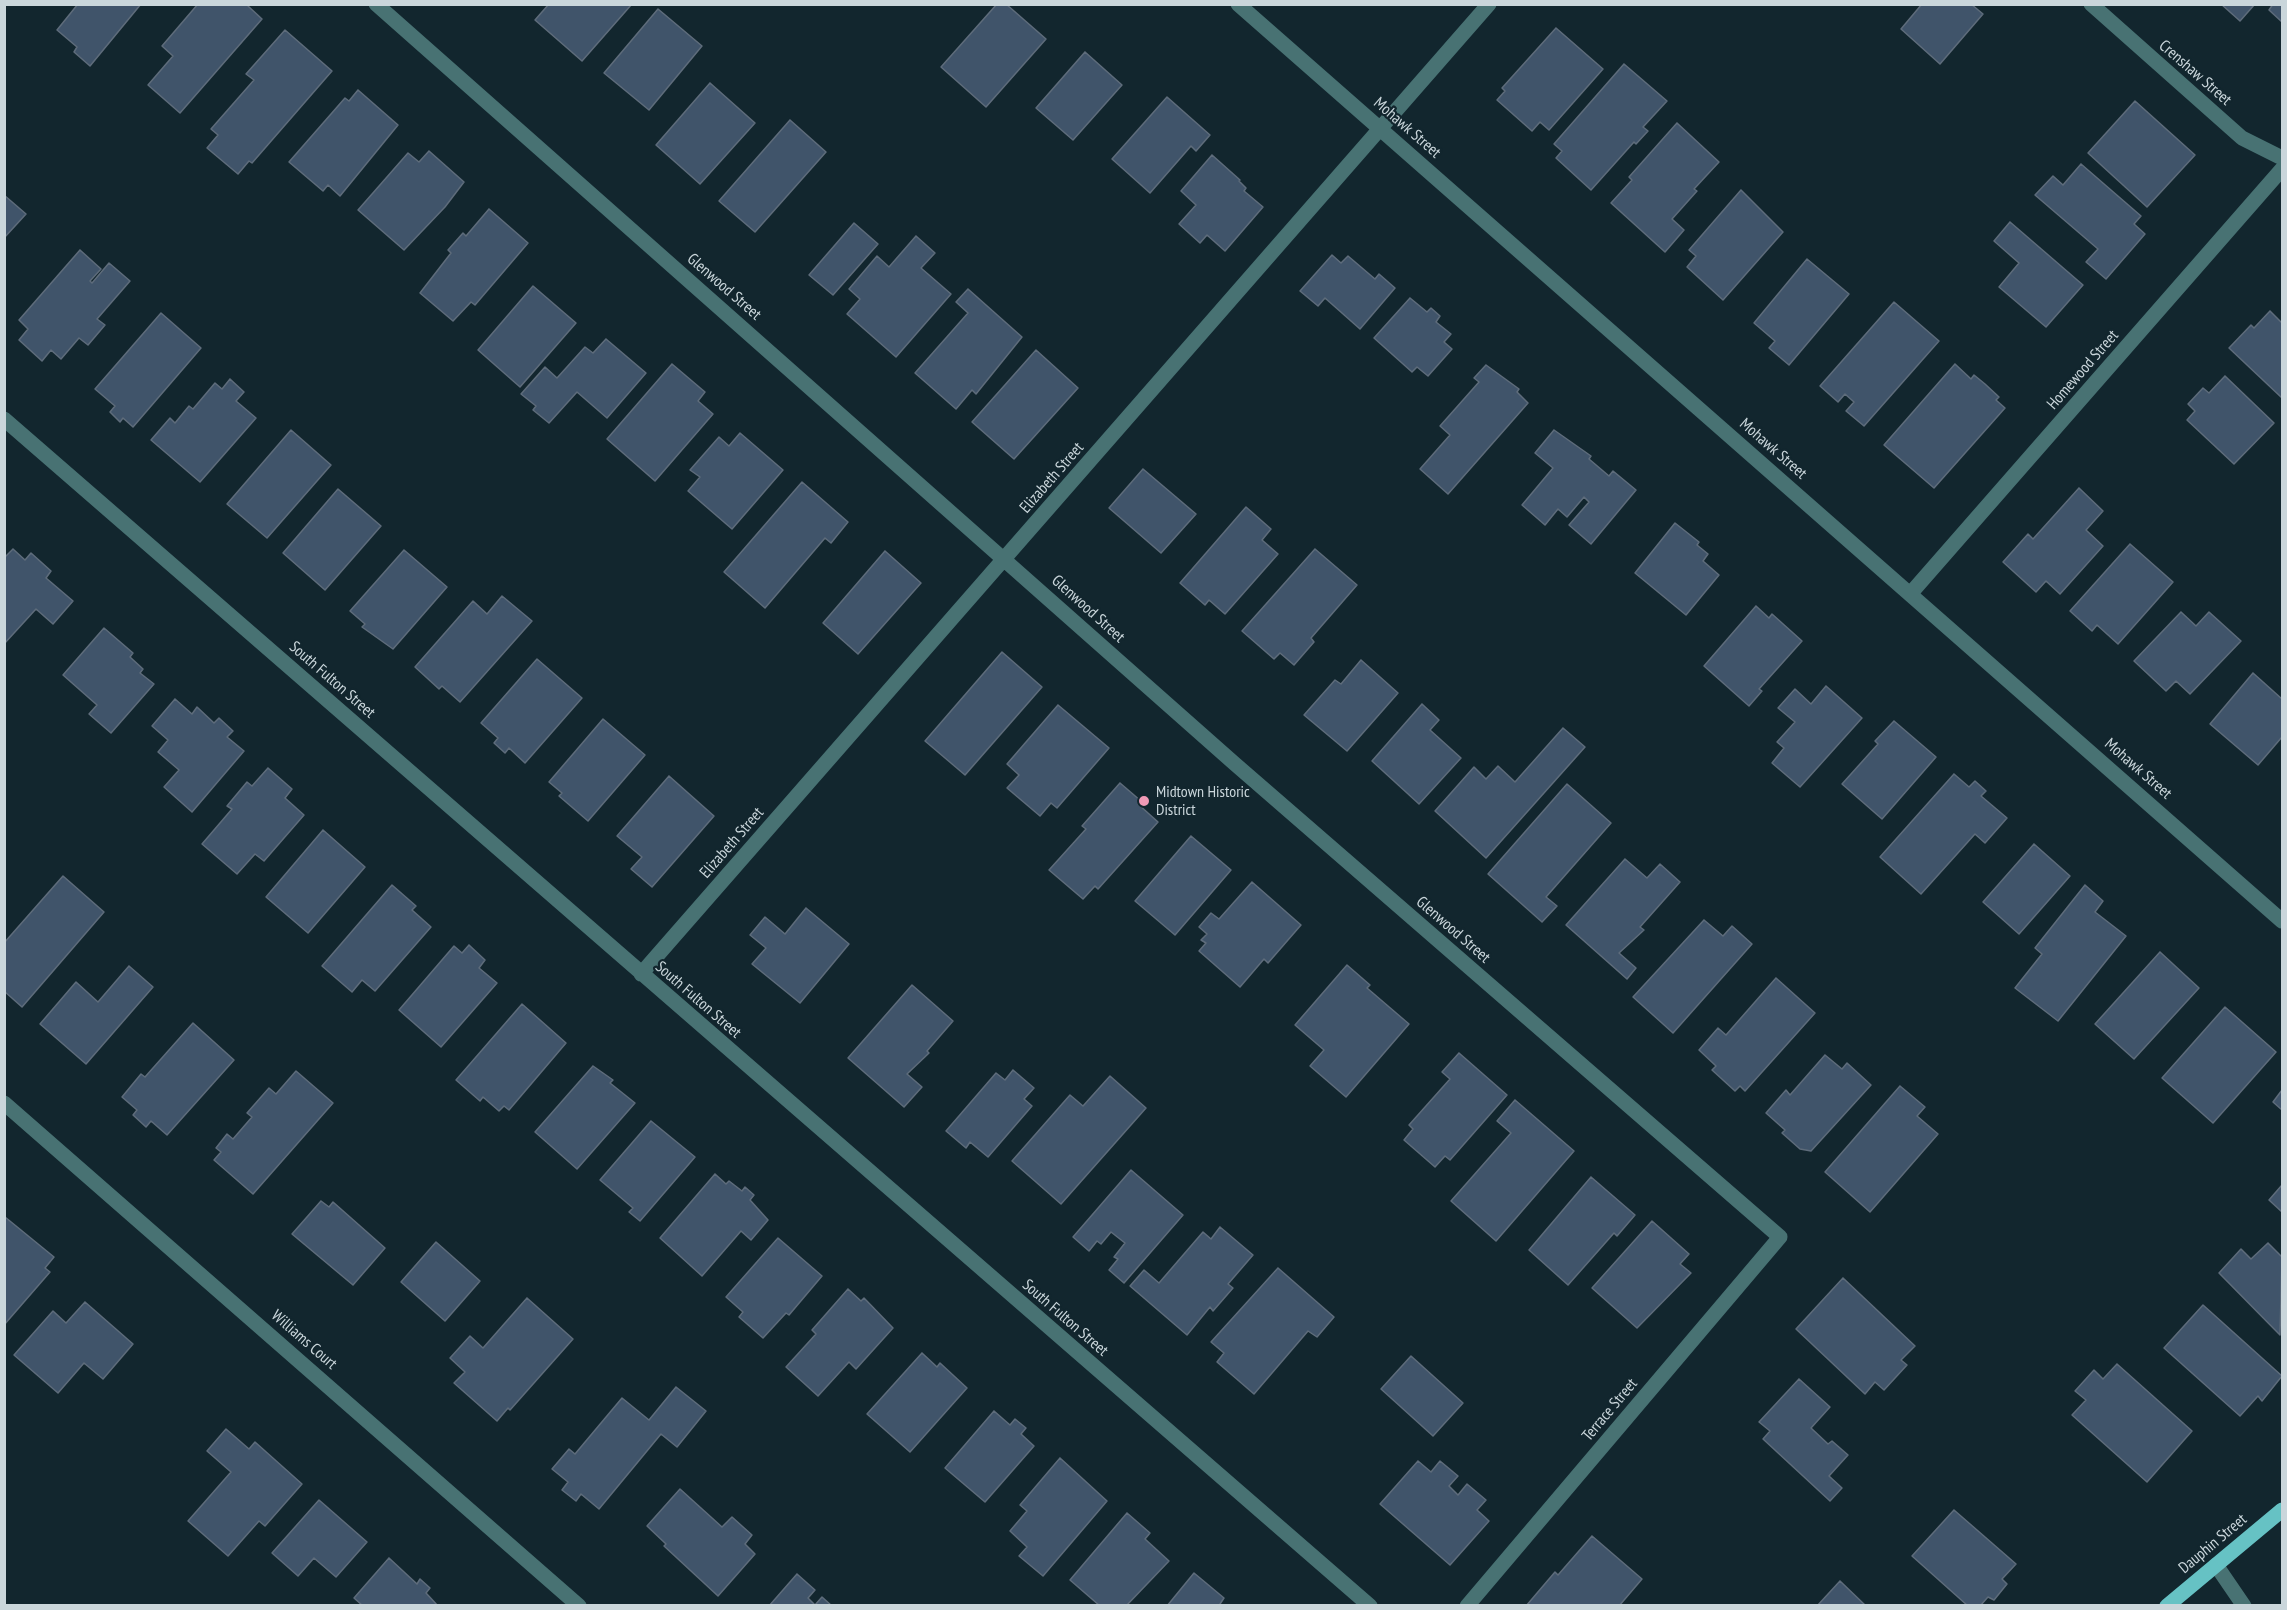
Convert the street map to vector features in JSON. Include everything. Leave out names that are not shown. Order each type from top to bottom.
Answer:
[{"type":"main road","name":"Dauphin Street","points":[[2167,1605],[2283,1510]]},
{"type":"street","name":"Glenwood Street","points":[[376,4],[1235,764],[1780,1237]]},
{"type":"street","name":"Mohawk Street","points":[[1238,4],[2283,921]]},
{"type":"street","name":"Elizabeth Street","points":[[641,974],[1489,4]]},
{"type":"street","name":"Crenshaw Street","points":[[2091,4],[2242,138],[2283,158]]},
{"type":"street","name":"Homewood Street","points":[[1911,594],[2283,169]]},
{"type":"street","name":"South Fulton Street","points":[[4,419],[1370,1605]]},
{"type":"street","name":"Williams Court","points":[[4,1102],[579,1605]]},
{"type":"street","name":"Terrace Street","points":[[1467,1605],[1780,1237]]},
{"type":"street","points":[[2216,1565],[2244,1605]]},
{"type":"building","points":[[78,4],[141,4],[90,66],[74,52],[77,47],[57,30]]},
{"type":"building","points":[[198,4],[250,4],[248,6],[262,19],[180,113],[148,85],[173,56],[162,46]]},
{"type":"building","points":[[549,4],[632,4],[582,61],[535,20]]},
{"type":"building","points":[[997,4],[1006,4],[1046,39],[986,107],[941,67]]},
{"type":"building","points":[[1922,4],[1971,4],[1983,14],[1940,64],[1901,29]]},
{"type":"building","points":[[2221,4],[2255,4],[2240,21]]},
{"type":"building","points":[[2273,4],[2282,4],[2282,22],[2269,10]]},
{"type":"building","points":[[658,9],[702,46],[649,110],[604,73]]},
{"type":"building","points":[[1556,28],[1603,69],[1549,130],[1540,122],[1532,131],[1497,100],[1505,91],[1502,88]]},
{"type":"building","points":[[285,30],[332,71],[252,163],[249,161],[238,174],[207,148],[218,135],[211,129],[254,80],[246,74]]},
{"type":"building","points":[[1085,52],[1122,85],[1073,140],[1036,108]]},
{"type":"building","points":[[1624,64],[1667,101],[1643,127],[1648,131],[1636,144],[1634,142],[1591,190],[1556,158],[1562,151],[1554,144]]},
{"type":"building","points":[[710,83],[755,123],[700,184],[656,145]]},
{"type":"building","points":[[358,90],[398,125],[340,196],[328,185],[323,191],[289,162],[345,98],[349,101]]},
{"type":"building","points":[[1167,97],[1210,135],[1196,151],[1191,146],[1150,193],[1112,159]]},
{"type":"building","points":[[2135,101],[2195,155],[2147,207],[2088,153]]},
{"type":"building","points":[[790,120],[826,152],[755,232],[719,201]]},
{"type":"building","points":[[1677,123],[1719,162],[1694,189],[1697,191],[1672,219],[1684,230],[1665,252],[1611,203],[1632,180],[1629,177]]},
{"type":"building","points":[[429,151],[464,182],[445,207],[404,250],[358,210],[408,153],[419,162]]},
{"type":"building","points":[[1212,155],[1240,180],[1246,188],[1244,191],[1263,207],[1225,251],[1207,235],[1200,243],[1179,224],[1196,205],[1181,191]]},
{"type":"building","points":[[2081,164],[2141,216],[2134,224],[2145,234],[2106,279],[2086,262],[2098,249],[2035,195],[2053,176],[2063,185]]},
{"type":"building","points":[[1741,190],[1783,232],[1723,300],[1687,267],[1696,256],[1689,250]]},
{"type":"building","points":[[4,195],[26,214],[4,238]]},
{"type":"building","points":[[489,209],[528,243],[475,305],[471,302],[453,321],[420,293],[451,253],[448,250],[463,233],[466,236]]},
{"type":"building","points":[[2010,222],[2083,285],[2046,327],[1999,287],[2019,263],[1994,241]]},
{"type":"building","points":[[854,223],[878,244],[833,295],[809,275]]},
{"type":"building","points":[[916,236],[935,253],[921,268],[951,294],[896,357],[847,314],[860,299],[849,289],[877,256],[889,267]]},
{"type":"building","points":[[80,250],[101,269],[90,281],[92,283],[109,263],[130,281],[97,319],[105,325],[88,345],[79,338],[61,359],[51,350],[42,361],[19,340],[28,329],[19,320]]},
{"type":"building","points":[[1332,255],[1341,263],[1348,256],[1375,279],[1379,274],[1395,288],[1360,329],[1325,298],[1318,306],[1300,291]]},
{"type":"building","points":[[1807,259],[1849,294],[1789,365],[1769,348],[1775,341],[1754,323]]},
{"type":"building","points":[[533,286],[576,323],[520,387],[478,350]]},
{"type":"building","points":[[968,289],[1022,337],[976,394],[972,390],[956,409],[915,373],[968,313],[956,302]]},
{"type":"building","points":[[1410,298],[1427,312],[1431,308],[1440,316],[1436,322],[1451,334],[1444,342],[1452,349],[1428,376],[1417,367],[1412,372],[1374,338]]},
{"type":"building","points":[[1894,302],[1939,341],[1864,426],[1846,411],[1854,402],[1845,394],[1838,402],[1820,386]]},
{"type":"building","points":[[2270,311],[2282,323],[2282,398],[2229,348],[2251,325],[2254,328]]},
{"type":"building","points":[[161,313],[201,348],[133,427],[123,418],[120,422],[110,412],[115,406],[95,389]]},
{"type":"building","points":[[606,339],[646,373],[607,418],[577,392],[549,423],[533,410],[536,406],[521,394],[545,367],[557,378],[585,347],[593,353]]},
{"type":"building","points":[[1036,350],[1078,388],[1014,459],[972,422]]},
{"type":"building","points":[[672,364],[705,392],[698,401],[713,414],[655,481],[607,439]]},
{"type":"building","points":[[1955,364],[1971,379],[1974,375],[1985,384],[1999,397],[1996,400],[2005,408],[1934,488],[1884,445]]},
{"type":"building","points":[[1486,365],[1519,389],[1517,392],[1528,403],[1448,494],[1420,469],[1450,435],[1440,426],[1479,382],[1474,378]]},
{"type":"building","points":[[2225,376],[2274,423],[2234,464],[2187,420],[2195,411],[2188,404],[2203,388],[2209,393]]},
{"type":"building","points":[[230,379],[244,392],[236,401],[256,418],[200,482],[151,440],[170,418],[175,423],[189,406],[193,409],[215,383],[222,389]]},
{"type":"building","points":[[291,430],[331,465],[267,538],[227,504]]},
{"type":"building","points":[[1554,430],[1591,456],[1589,459],[1609,476],[1613,471],[1636,490],[1591,544],[1569,525],[1589,502],[1584,497],[1567,517],[1558,509],[1545,525],[1522,505],[1553,468],[1535,453]]},
{"type":"building","points":[[740,433],[783,470],[732,529],[688,491],[700,477],[690,470],[719,437],[729,446]]},
{"type":"building","points":[[1143,469],[1196,514],[1161,553],[1109,508]]},
{"type":"building","points":[[802,482],[848,522],[831,543],[825,538],[765,608],[724,572]]},
{"type":"building","points":[[2079,488],[2103,511],[2086,530],[2103,546],[2060,594],[2046,581],[2036,592],[2003,562],[2028,534],[2033,539]]},
{"type":"building","points":[[338,489],[381,526],[325,590],[283,553]]},
{"type":"building","points":[[1246,507],[1271,529],[1262,540],[1278,554],[1225,614],[1209,600],[1205,605],[1180,583]]},
{"type":"building","points":[[1675,523],[1699,542],[1697,545],[1708,554],[1703,561],[1719,575],[1686,615],[1635,573]]},
{"type":"building","points":[[2130,544],[2173,582],[2118,644],[2097,625],[2092,631],[2070,611]]},
{"type":"building","points":[[13,549],[25,560],[31,553],[51,571],[46,578],[73,601],[53,624],[36,609],[4,644],[4,558]]},
{"type":"building","points":[[1315,549],[1357,585],[1311,638],[1314,642],[1294,665],[1280,653],[1274,659],[1242,631]]},
{"type":"building","points":[[404,550],[447,587],[393,649],[362,627],[365,624],[350,611]]},
{"type":"building","points":[[885,551],[921,583],[858,654],[823,623]]},
{"type":"building","points":[[502,596],[532,621],[460,702],[442,686],[439,689],[415,667],[473,601],[487,614]]},
{"type":"building","points":[[1756,606],[1769,618],[1772,614],[1802,641],[1759,689],[1762,691],[1749,706],[1704,666]]},
{"type":"building","points":[[2181,612],[2196,626],[2209,612],[2241,641],[2190,694],[2176,681],[2166,691],[2134,661]]},
{"type":"building","points":[[104,628],[133,653],[130,657],[143,669],[140,673],[154,684],[111,733],[89,714],[97,705],[63,675]]},
{"type":"building","points":[[1002,652],[1042,687],[965,775],[925,741]]},
{"type":"building","points":[[537,659],[582,698],[525,763],[509,748],[505,753],[494,743],[498,738],[481,723]]},
{"type":"building","points":[[1361,660],[1398,693],[1347,751],[1304,715],[1335,680],[1341,684]]},
{"type":"building","points":[[2253,673],[2282,699],[2282,737],[2258,765],[2210,724]]},
{"type":"building","points":[[1826,686],[1862,718],[1800,787],[1772,763],[1784,748],[1777,742],[1795,722],[1778,708],[1795,689],[1811,704]]},
{"type":"building","points":[[175,699],[192,714],[197,707],[214,723],[219,718],[233,731],[227,737],[244,751],[192,812],[164,787],[179,770],[158,752],[168,740],[152,726]]},
{"type":"building","points":[[1422,704],[1439,720],[1430,730],[1461,758],[1419,804],[1372,761]]},
{"type":"building","points":[[1058,705],[1109,748],[1057,808],[1051,803],[1040,816],[1007,788],[1019,775],[1007,764]]},
{"type":"building","points":[[603,719],[645,755],[588,821],[559,796],[562,793],[549,782]]},
{"type":"building","points":[[1894,721],[1936,757],[1882,819],[1842,784],[1878,744],[1875,741]]},
{"type":"building","points":[[1563,728],[1585,747],[1486,858],[1435,811],[1474,767],[1486,779],[1498,766],[1515,782]]},
{"type":"building","points":[[268,768],[292,789],[285,798],[304,815],[264,861],[255,854],[237,874],[202,844],[232,809],[227,806],[247,782],[252,786]]},
{"type":"building","points":[[1954,774],[1969,787],[1975,781],[1986,791],[1981,796],[2007,818],[1985,843],[1975,834],[1921,894],[1880,857]]},
{"type":"building","points":[[669,776],[714,816],[652,887],[631,869],[642,857],[617,836]]},
{"type":"building","points":[[1120,783],[1141,801],[1138,804],[1158,822],[1098,889],[1095,886],[1083,899],[1049,870],[1086,829],[1082,826]]},
{"type":"building","points":[[1567,784],[1611,823],[1546,897],[1557,906],[1542,922],[1488,874]]},
{"type":"building","points":[[323,830],[365,867],[308,933],[266,897]]},
{"type":"building","points":[[1191,836],[1231,870],[1175,935],[1135,901]]},
{"type":"building","points":[[2034,844],[2070,876],[2019,934],[1983,902]]},
{"type":"building","points":[[1625,859],[1647,878],[1660,864],[1680,882],[1640,927],[1644,930],[1619,953],[1636,968],[1627,979],[1566,925]]},
{"type":"building","points":[[63,876],[104,912],[22,1007],[4,991],[4,943]]},
{"type":"building","points":[[1252,882],[1301,925],[1268,963],[1264,959],[1240,987],[1199,951],[1206,943],[1201,940],[1207,934],[1199,927],[1211,913],[1219,919]]},
{"type":"building","points":[[392,885],[416,906],[412,910],[431,927],[375,991],[362,980],[352,992],[322,966]]},
{"type":"building","points":[[2085,885],[2103,901],[2095,912],[2126,936],[2058,1021],[2015,988],[2042,954],[2035,948]]},
{"type":"building","points":[[806,908],[849,944],[800,1003],[752,964],[766,948],[750,935],[765,917],[785,934]]},
{"type":"building","points":[[1704,920],[1723,936],[1732,926],[1752,944],[1673,1033],[1633,997]]},
{"type":"building","points":[[469,945],[485,960],[479,968],[497,983],[441,1047],[399,1010],[454,946],[462,953]]},
{"type":"building","points":[[2160,952],[2199,988],[2134,1059],[2095,1024]]},
{"type":"building","points":[[1347,965],[1370,985],[1367,988],[1409,1024],[1346,1097],[1310,1066],[1324,1050],[1295,1025]]},
{"type":"building","points":[[129,966],[153,987],[86,1064],[40,1024],[76,982],[98,1002]]},
{"type":"building","points":[[1776,978],[1815,1013],[1745,1091],[1740,1086],[1735,1091],[1712,1070],[1716,1066],[1699,1050],[1718,1028],[1726,1035]]},
{"type":"building","points":[[912,985],[953,1021],[927,1051],[929,1053],[907,1074],[922,1087],[904,1107],[848,1058]]},
{"type":"building","points":[[522,1004],[566,1043],[509,1110],[504,1106],[499,1111],[483,1097],[480,1101],[456,1080]]},
{"type":"building","points":[[2225,1007],[2276,1052],[2213,1123],[2162,1078]]},
{"type":"building","points":[[193,1023],[234,1060],[167,1135],[151,1121],[146,1127],[133,1115],[137,1110],[122,1097],[141,1074],[145,1077]]},
{"type":"building","points":[[1459,1053],[1507,1095],[1450,1160],[1445,1156],[1435,1167],[1404,1140],[1413,1129],[1409,1125],[1450,1079],[1442,1072]]},
{"type":"building","points":[[1825,1055],[1842,1069],[1847,1063],[1871,1085],[1811,1151],[1800,1149],[1782,1133],[1785,1130],[1766,1113],[1786,1090],[1790,1095]]},
{"type":"building","points":[[593,1066],[613,1080],[610,1083],[635,1103],[577,1169],[535,1132]]},
{"type":"building","points":[[1013,1070],[1034,1088],[1024,1099],[1032,1106],[988,1157],[970,1142],[966,1148],[946,1131],[996,1073],[1005,1080]]},
{"type":"building","points":[[296,1071],[333,1103],[253,1194],[214,1160],[221,1152],[216,1148],[227,1134],[233,1139],[252,1117],[247,1113],[269,1088],[276,1094]]},
{"type":"building","points":[[1110,1076],[1146,1108],[1061,1204],[1012,1161],[1070,1095],[1083,1106]]},
{"type":"building","points":[[1900,1086],[1925,1107],[1917,1116],[1938,1134],[1870,1212],[1825,1172]]},
{"type":"building","points":[[2282,1090],[2282,1110],[2273,1102]]},
{"type":"building","points":[[1515,1100],[1574,1151],[1496,1241],[1451,1201],[1511,1133],[1497,1121]]},
{"type":"building","points":[[651,1121],[695,1157],[640,1221],[629,1212],[633,1208],[600,1180]]},
{"type":"building","points":[[1131,1170],[1183,1215],[1124,1283],[1109,1270],[1118,1259],[1114,1257],[1125,1243],[1111,1232],[1101,1244],[1097,1241],[1089,1251],[1073,1237]]},
{"type":"building","points":[[715,1174],[726,1184],[729,1181],[742,1191],[745,1187],[754,1195],[750,1200],[768,1220],[751,1240],[741,1231],[702,1276],[660,1238]]},
{"type":"building","points":[[1591,1177],[1635,1215],[1617,1236],[1614,1233],[1568,1285],[1529,1250]]},
{"type":"building","points":[[2282,1185],[2282,1212],[2269,1200]]},
{"type":"building","points":[[321,1201],[329,1207],[333,1202],[385,1248],[353,1285],[292,1234]]},
{"type":"building","points":[[5,1217],[54,1257],[45,1268],[50,1272],[4,1325]]},
{"type":"building","points":[[1652,1221],[1689,1254],[1680,1264],[1691,1273],[1637,1328],[1592,1288]]},
{"type":"building","points":[[1220,1227],[1253,1255],[1228,1284],[1233,1288],[1213,1311],[1210,1307],[1187,1335],[1130,1286],[1144,1270],[1159,1283],[1203,1232],[1211,1239]]},
{"type":"building","points":[[778,1238],[822,1276],[789,1315],[786,1313],[763,1338],[739,1317],[743,1312],[726,1297]]},
{"type":"building","points":[[436,1242],[480,1281],[445,1321],[401,1282]]},
{"type":"building","points":[[2268,1243],[2282,1257],[2280,1335],[2219,1273],[2241,1249],[2251,1259]]},
{"type":"building","points":[[1278,1268],[1334,1317],[1317,1337],[1308,1331],[1254,1394],[1217,1362],[1224,1353],[1211,1342]]},
{"type":"building","points":[[1843,1278],[1915,1346],[1901,1360],[1907,1365],[1884,1390],[1875,1382],[1865,1394],[1796,1329]]},
{"type":"building","points":[[848,1289],[861,1301],[864,1298],[893,1328],[856,1369],[849,1362],[818,1396],[786,1367],[816,1334],[812,1330]]},
{"type":"building","points":[[527,1298],[573,1339],[510,1410],[508,1408],[497,1421],[454,1383],[465,1372],[450,1358],[470,1336],[483,1348]]},
{"type":"building","points":[[85,1302],[133,1344],[103,1379],[84,1363],[58,1393],[14,1355],[53,1311],[66,1323]]},
{"type":"building","points":[[2203,1305],[2282,1376],[2262,1401],[2258,1396],[2240,1416],[2164,1348]]},
{"type":"building","points":[[922,1353],[937,1367],[940,1363],[967,1388],[910,1452],[867,1414]]},
{"type":"building","points":[[1411,1356],[1463,1403],[1433,1436],[1381,1389]]},
{"type":"building","points":[[2117,1364],[2192,1431],[2147,1482],[2072,1415],[2086,1400],[2075,1391],[2094,1370],[2103,1379]]},
{"type":"building","points":[[1799,1379],[1830,1407],[1811,1428],[1828,1444],[1832,1441],[1848,1455],[1829,1476],[1842,1488],[1830,1501],[1763,1439],[1770,1431],[1759,1422]]},
{"type":"building","points":[[676,1387],[706,1411],[677,1447],[661,1434],[599,1509],[581,1494],[576,1501],[562,1490],[568,1482],[552,1469],[569,1449],[575,1454],[622,1398],[649,1420]]},
{"type":"building","points":[[994,1411],[1010,1425],[1015,1419],[1026,1428],[1021,1434],[1034,1446],[985,1502],[945,1468]]},
{"type":"building","points":[[226,1429],[249,1449],[255,1442],[302,1484],[265,1526],[259,1521],[228,1556],[188,1521],[231,1472],[207,1451]]},
{"type":"building","points":[[1060,1458],[1107,1501],[1043,1576],[1019,1556],[1027,1547],[1010,1531],[1027,1511],[1020,1505]]},
{"type":"building","points":[[1418,1461],[1431,1472],[1440,1461],[1458,1476],[1449,1486],[1458,1495],[1467,1484],[1486,1500],[1477,1510],[1489,1521],[1450,1565],[1380,1504]]},
{"type":"building","points":[[680,1489],[722,1527],[732,1517],[752,1535],[745,1544],[755,1554],[718,1596],[664,1546],[666,1544],[647,1526]]},
{"type":"building","points":[[319,1500],[367,1542],[336,1577],[314,1558],[298,1576],[272,1553]]},
{"type":"building","points":[[1954,1510],[2016,1564],[2002,1579],[2007,1584],[1994,1600],[1988,1597],[1980,1606],[1968,1606],[1912,1556]]},
{"type":"building","points":[[1127,1513],[1150,1533],[1145,1539],[1169,1561],[1126,1606],[1100,1606],[1070,1580]]},
{"type":"building","points":[[1592,1536],[1642,1579],[1619,1606],[1526,1606],[1555,1572],[1558,1575]]},
{"type":"building","points":[[389,1558],[417,1584],[420,1579],[430,1588],[426,1593],[438,1606],[363,1606],[354,1598]]},
{"type":"building","points":[[1194,1573],[1224,1598],[1220,1604],[1222,1606],[1167,1606]]},
{"type":"building","points":[[797,1574],[815,1590],[808,1598],[815,1605],[822,1597],[832,1606],[769,1606]]},
{"type":"building","points":[[1840,1581],[1866,1606],[1817,1606]]},
{"type":"place","name":"Midtown Historic District","points":[[1144,801]]}]
